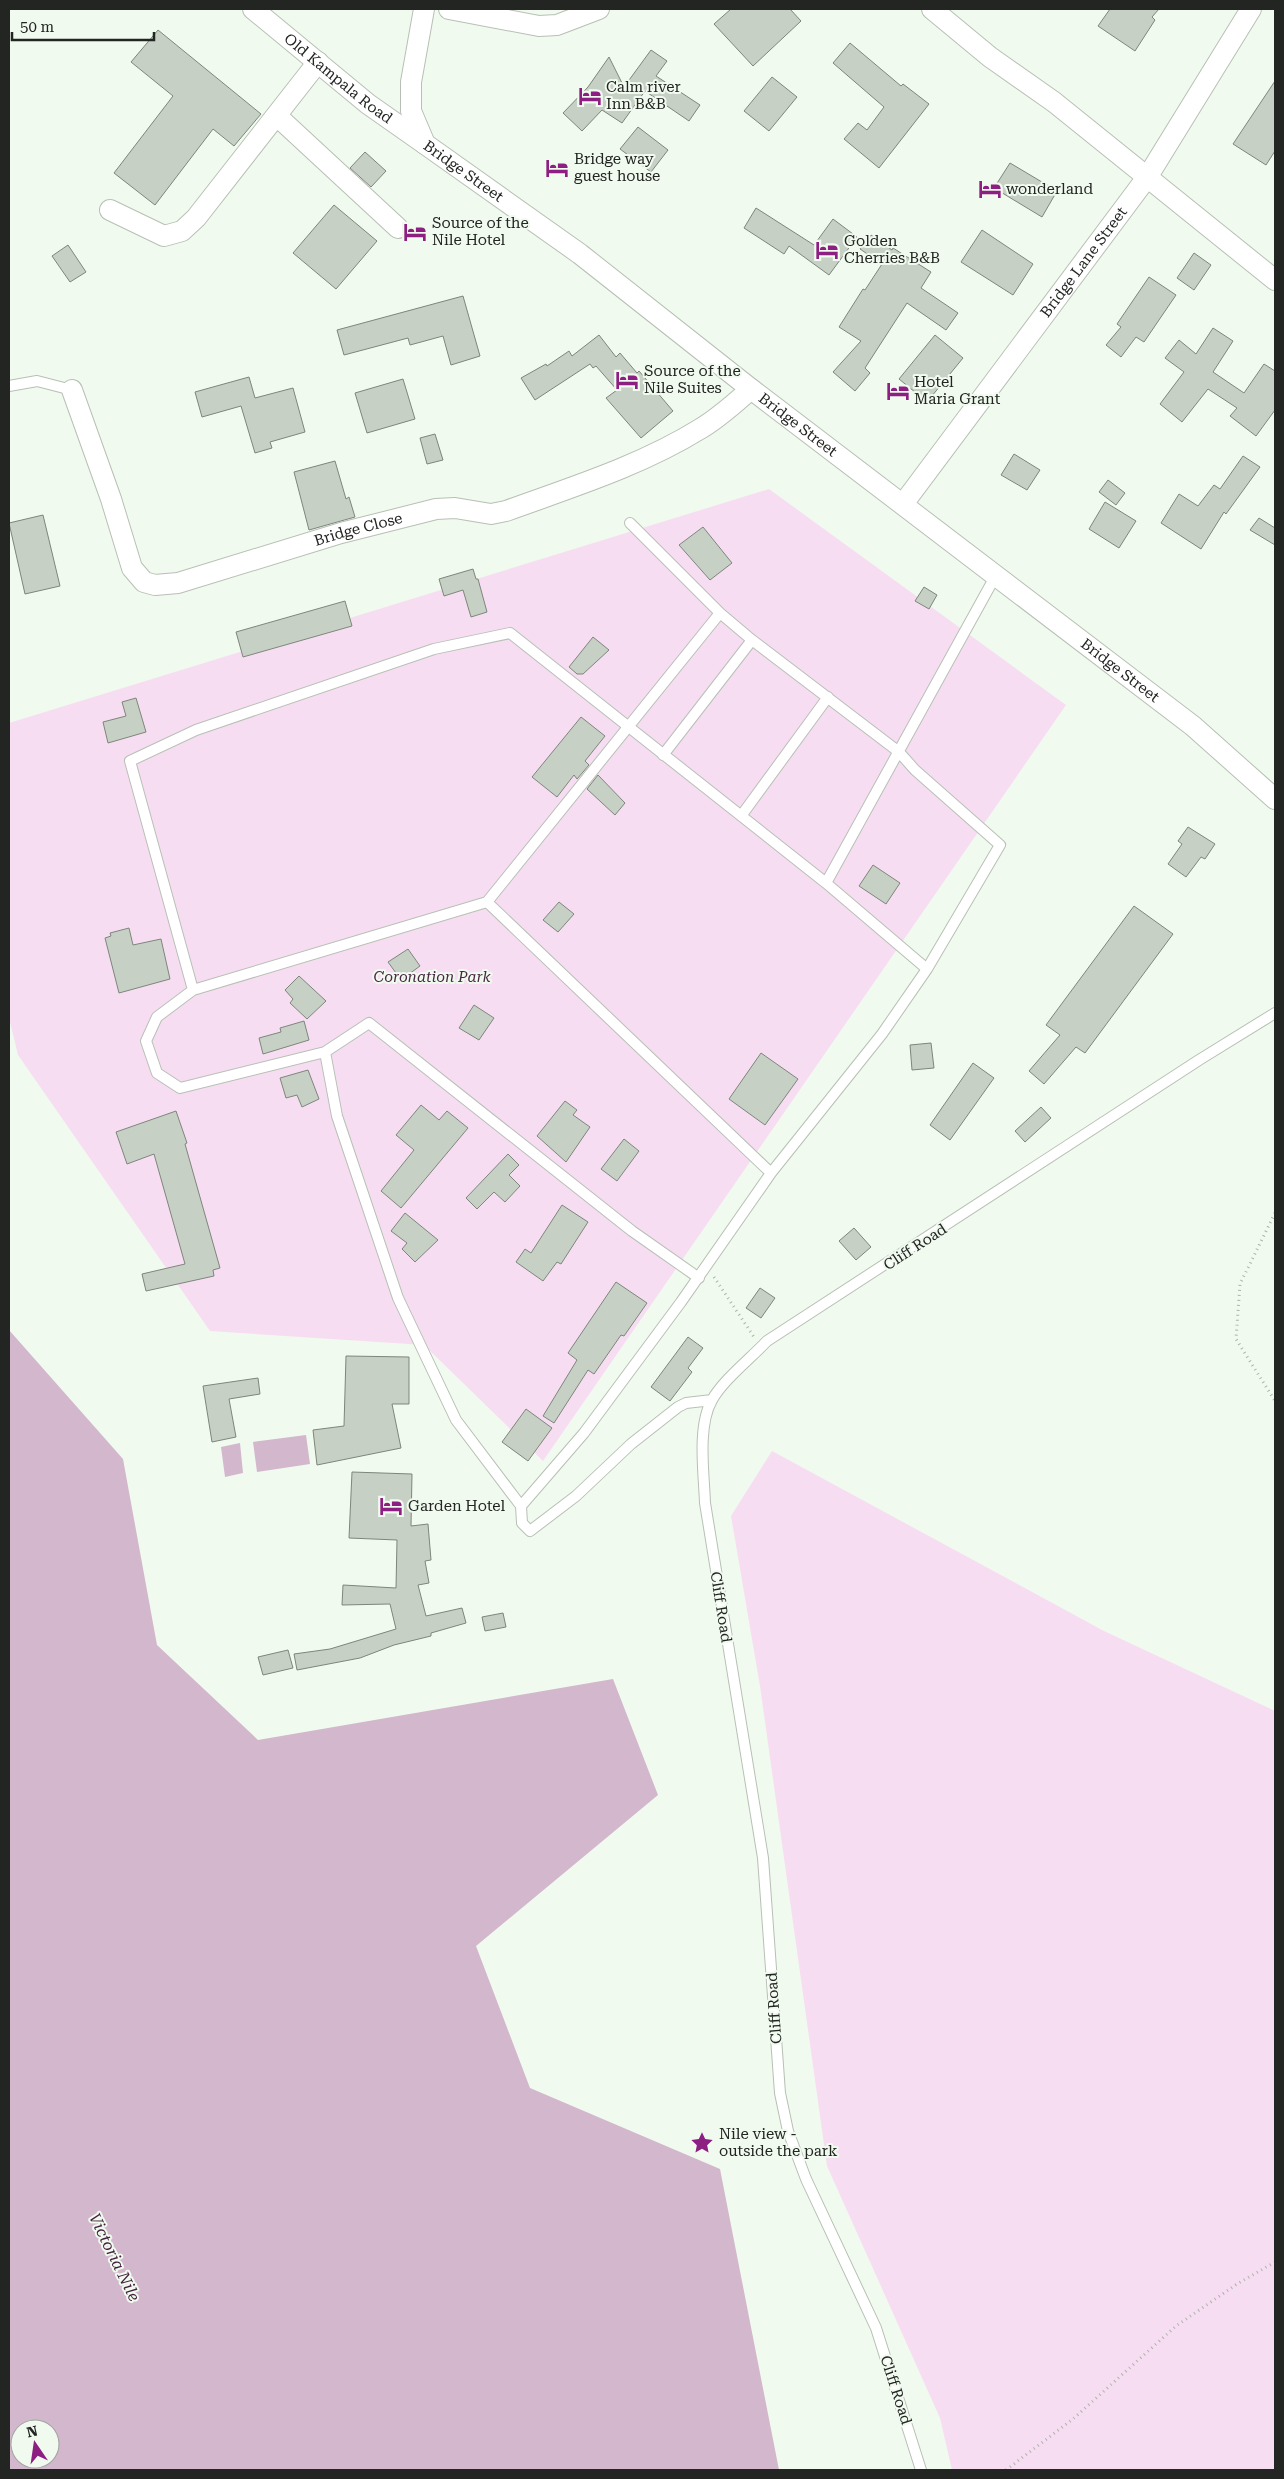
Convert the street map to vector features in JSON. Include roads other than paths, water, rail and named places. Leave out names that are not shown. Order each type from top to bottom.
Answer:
[{"type":"street","name":"Old Kampala Road","points":[[253,9],[368,104],[425,144]]},
{"type":"street","name":"Bridge Street","points":[[424,9],[411,82],[411,111],[425,144],[580,254],[751,389],[1193,726],[1275,799]]},
{"type":"street","points":[[449,9],[539,26],[558,25],[599,9]]},
{"type":"street","points":[[932,9],[990,57],[1054,102],[1148,176],[1275,280]]},
{"type":"street","name":"Bridge Lane Street","points":[[903,504],[1148,176],[1251,9]]},
{"type":"street","points":[[110,210],[164,236],[182,231],[196,218],[318,62]]},
{"type":"street","points":[[277,116],[398,228]]},
{"type":"street","name":"Bridge Close","points":[[72,390],[111,499],[132,568],[144,582],[155,585],[178,583],[341,533],[436,509],[445,508],[491,514],[506,511],[606,475],[653,455],[701,429],[751,389]]},
{"type":"lane","points":[[9,386],[37,381],[72,390]]},
{"type":"lane","points":[[521,1506],[584,1433],[699,1278],[771,1173],[882,1034],[927,969],[1000,844],[914,770],[899,752],[752,640],[720,613],[630,523]]},
{"type":"lane","points":[[826,883],[996,575]]},
{"type":"lane","points":[[699,1278],[632,1231],[369,1022],[325,1052],[180,1088],[157,1073],[146,1041],[157,1017],[193,990],[487,902],[720,613]]},
{"type":"lane","points":[[193,990],[130,761],[196,730],[434,649],[510,633],[826,883],[927,969]]},
{"type":"lane","points":[[663,755],[752,640]]},
{"type":"lane","points":[[741,816],[828,697]]},
{"type":"lane","points":[[487,902],[771,1173]]},
{"type":"lane","name":"Cliff Road","points":[[921,2470],[876,2328],[806,2179],[788,2131],[780,2092],[763,1858],[705,1503],[703,1464],[705,1422],[712,1400],[767,1342],[1199,1060],[1275,1013]]},
{"type":"lane","points":[[325,1052],[337,1116],[398,1298],[456,1420],[521,1506],[522,1523],[530,1531],[576,1496],[631,1444],[678,1407],[712,1400]]},
{"type":"water","name":"Victoria Nile","points":[[9,1330],[123,1459],[157,1645],[258,1740],[613,1679],[658,1795],[476,1946],[530,2088],[720,2169],[779,2470],[9,2470]]},
{"type":"water","points":[[306,1435],[310,1464],[257,1472],[253,1442]]},
{"type":"water","points":[[240,1443],[243,1473],[225,1477],[221,1447]]},
{"type":"place","name":"Calm river Inn B&B","points":[[590,96]]},
{"type":"place","name":"Bridge way guest house","points":[[557,168]]},
{"type":"place","name":"wonderland","points":[[990,189]]},
{"type":"place","name":"Source of the Nile Hotel","points":[[415,232]]},
{"type":"place","name":"Golden Cherries B&B","points":[[827,250]]},
{"type":"place","name":"Source of the Nile Suites","points":[[627,380]]},
{"type":"place","name":"Hotel Maria Grant","points":[[898,391]]},
{"type":"place","name":"Garden Hotel","points":[[391,1506]]},
{"type":"place","name":"Nile view - outside the park","points":[[702,2143]]},
{"type":"park label","name":"Coronation Park","points":[[432,977]]}]
